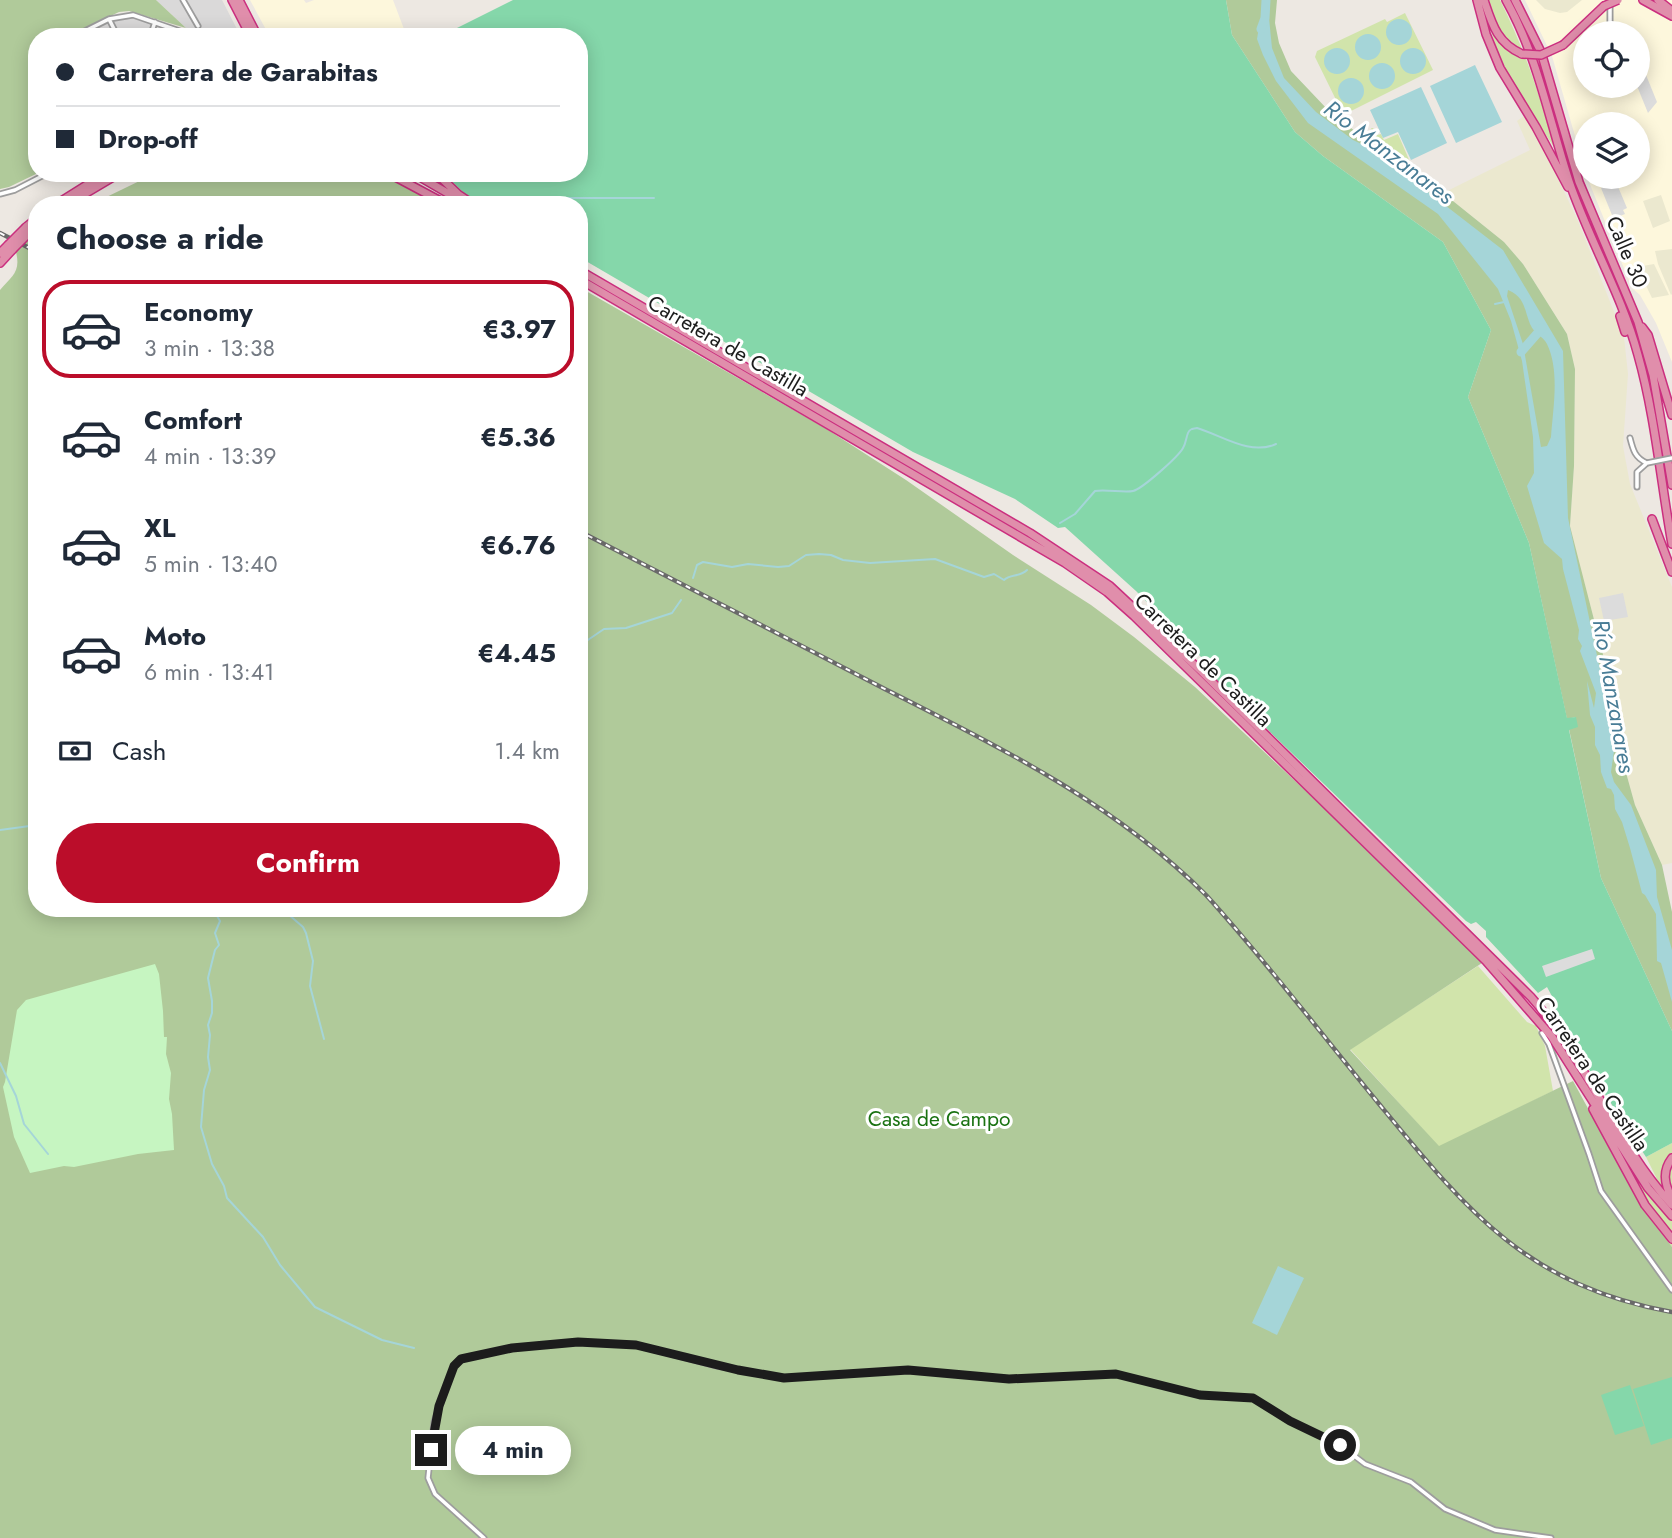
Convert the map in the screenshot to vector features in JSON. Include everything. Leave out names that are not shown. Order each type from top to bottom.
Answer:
[{"type":"highway","points":[[230,0],[244,28]]},
{"type":"highway","points":[[240,0],[254,28]]},
{"type":"highway","points":[[1477,0],[1486,34],[1500,68],[1536,127],[1579,209]]},
{"type":"highway","points":[[1484,0],[1492,26],[1499,37],[1513,50],[1522,54],[1541,55],[1563,45],[1604,6],[1618,0]]},
{"type":"highway","name":"Calle 30","points":[[1506,0],[1532,53],[1558,148],[1579,209],[1614,288],[1638,354],[1672,544]]},
{"type":"highway","name":"Calle 30","points":[[1517,0],[1530,20],[1541,52],[1579,181],[1638,322],[1653,375],[1672,485]]},
{"type":"highway","points":[[1643,0],[1672,16]]},
{"type":"highway","points":[[1658,0],[1672,11]]},
{"type":"highway","points":[[69,196],[92,182]]},
{"type":"highway","points":[[81,196],[105,182]]},
{"type":"highway","points":[[405,182],[431,196]]},
{"type":"highway","points":[[415,182],[438,196]]},
{"type":"highway","points":[[429,182],[453,196]]},
{"type":"highway","points":[[445,182],[460,196]]},
{"type":"highway","points":[[0,253],[28,231]]},
{"type":"highway","points":[[0,263],[10,247]]},
{"type":"highway","name":"Carretera de Castilla","points":[[588,275],[1110,586],[1141,612],[1531,997],[1559,1032],[1646,1172],[1672,1205]]},
{"type":"highway","name":"Carretera de Castilla","points":[[588,284],[1028,537]]},
{"type":"highway","points":[[1614,288],[1625,332]]},
{"type":"highway","points":[[1638,322],[1648,335],[1672,415]]},
{"type":"highway","points":[[1652,519],[1672,572]]},
{"type":"highway","name":"Carretera de Castilla","points":[[1067,560],[1134,616],[1486,961],[1536,1017],[1568,1062],[1648,1188],[1672,1216]]},
{"type":"highway","points":[[1568,1062],[1617,1158],[1645,1205],[1672,1239]]},
{"type":"highway","points":[[1672,1158],[1665,1175],[1667,1190],[1672,1198]]},
{"type":"street","points":[[183,0],[198,26]]},
{"type":"street","points":[[1610,0],[1610,21]]},
{"type":"street","points":[[94,28],[109,19],[133,15],[172,28]]},
{"type":"street","points":[[109,19],[114,28]]},
{"type":"street","points":[[153,28],[155,22]]},
{"type":"street","points":[[0,194],[31,182]]},
{"type":"street","points":[[1630,438],[1637,458],[1647,463]]},
{"type":"street","points":[[1637,487],[1637,472],[1647,463],[1672,458]]},
{"type":"street","points":[[1542,1033],[1549,1044],[1601,1191],[1672,1290]]},
{"type":"street","points":[[484,1538],[435,1494],[428,1478],[434,1422],[449,1379],[461,1359],[512,1348],[578,1342],[636,1345],[738,1370],[784,1378],[908,1370],[1009,1379],[1116,1374],[1200,1395],[1253,1398],[1290,1421],[1340,1445],[1365,1464],[1410,1482],[1445,1508],[1495,1530],[1551,1538]]},
{"type":"shaded area","points":[[156,0],[222,0],[236,28],[186,28]]},
{"type":"shaded area","points":[[250,0],[304,0],[306,3],[314,0],[393,0],[404,28],[265,28]]},
{"type":"shaded area","points":[[1525,0],[1672,0],[1672,362],[1656,323],[1640,295],[1632,288],[1592,189],[1650,189],[1650,112],[1573,112],[1573,129],[1552,56]]},
{"type":"shaded area","points":[[1536,0],[1582,0],[1567,12],[1560,13],[1545,9]]},
{"type":"shaded area","points":[[135,17],[169,28],[95,28],[109,21]]},
{"type":"shaded area","points":[[1650,85],[1657,102],[1648,112],[1642,98],[1650,98]]},
{"type":"shaded area","points":[[1525,115],[1578,221],[1624,337],[1628,374],[1623,446],[1630,484],[1672,587],[1672,863],[1662,865],[1635,805],[1620,751],[1609,678],[1570,526],[1575,369],[1567,334],[1523,264],[1504,242],[1443,193],[1530,150],[1517,121]]},
{"type":"shaded area","points":[[1601,189],[1619,189],[1627,208],[1623,210],[1625,214],[1617,217],[1616,214],[1612,215]]},
{"type":"shaded area","points":[[1661,195],[1670,221],[1653,228],[1643,201]]},
{"type":"shaded area","points":[[1672,249],[1672,294],[1671,295],[1655,251]]},
{"type":"shaded area","points":[[1654,264],[1669,295],[1652,298],[1637,267]]},
{"type":"shaded area","points":[[1623,593],[1628,617],[1604,621],[1599,598]]},
{"type":"shaded area","points":[[1592,949],[1595,959],[1546,977],[1542,966]]},
{"type":"green space","points":[[0,0],[156,0],[186,28],[129,11],[119,12],[85,28],[28,28],[28,178],[0,189]]},
{"type":"green space","points":[[513,0],[1226,0],[1232,35],[1295,132],[1323,156],[1443,242],[1491,330],[1468,397],[1529,543],[1567,718],[1576,717],[1578,727],[1569,730],[1601,878],[1672,1031],[1672,1143],[1646,1157],[1551,1011],[1555,1002],[1547,987],[1538,993],[1486,937],[1486,931],[1476,922],[1471,924],[1466,921],[1212,676],[1204,660],[1136,591],[1065,527],[1058,528],[1015,499],[913,452],[588,262],[588,196],[465,194],[452,182],[588,182],[588,28],[457,28]]},
{"type":"green space","points":[[1226,0],[1277,0],[1275,23],[1279,43],[1291,71],[1328,110],[1416,179],[1443,193],[1504,242],[1523,264],[1567,334],[1575,369],[1570,526],[1609,678],[1620,751],[1635,805],[1662,865],[1672,912],[1672,1031],[1601,878],[1569,729],[1576,717],[1567,719],[1529,543],[1468,397],[1491,330],[1443,242],[1323,156],[1295,132],[1232,35]]},
{"type":"green space","points":[[1485,0],[1500,0],[1509,19],[1531,72],[1554,147],[1501,60]]},
{"type":"green space","points":[[1405,13],[1433,70],[1347,113],[1342,112],[1315,57],[1317,51],[1385,19],[1387,22]]},
{"type":"green space","points":[[1371,128],[1377,135],[1381,134],[1384,140],[1398,134],[1410,162],[1375,137]]},
{"type":"green space","points":[[137,182],[398,182],[424,196],[109,196]]},
{"type":"green space","name":"Casa de Campo","points":[[28,240],[28,917],[588,917],[588,292],[825,428],[1091,605],[1134,637],[1195,687],[1343,826],[1482,963],[1350,1050],[1439,1146],[1573,1081],[1642,1207],[1672,1247],[1672,1538],[0,1538],[0,290],[16,269],[16,252]]},
{"type":"green space","points":[[155,964],[159,974],[164,1037],[167,1037],[166,1054],[171,1073],[169,1099],[174,1150],[30,1173],[14,1137],[3,1087],[17,1010],[26,1000]]},
{"type":"green space","points":[[1478,966],[1527,1022],[1536,1026],[1545,1046],[1553,1091],[1439,1147],[1350,1049]]},
{"type":"green space","points":[[1672,1143],[1672,1197],[1661,1187],[1646,1157]]},
{"type":"green space","points":[[1633,1175],[1650,1198],[1672,1220],[1672,1247],[1622,1182]]},
{"type":"green space","points":[[1672,1377],[1672,1438],[1651,1445],[1633,1389]]},
{"type":"green space","points":[[1630,1385],[1644,1426],[1615,1435],[1601,1395]]},
{"type":"water","points":[[1269,18],[1272,48],[1284,78],[1316,112],[1353,140],[1387,156],[1428,192],[1503,250],[1563,351],[1568,518],[1610,717],[1614,751],[1611,772],[1614,782],[1631,805],[1656,870],[1657,897],[1672,950],[1672,1002],[1661,963],[1657,961],[1656,914],[1642,893],[1622,822],[1615,809],[1614,795],[1611,789],[1607,788],[1601,772],[1600,755],[1595,745],[1595,727],[1590,715],[1587,681],[1594,708],[1596,693],[1580,651],[1582,646],[1578,639],[1579,630],[1562,559],[1544,543],[1527,486],[1534,473],[1533,437],[1522,361],[1511,321],[1498,289],[1438,214],[1308,123],[1276,81],[1263,55],[1257,39],[1260,21]],"holes":[[[1508,290],[1521,300],[1532,328],[1545,341],[1551,355],[1555,390],[1551,437],[1547,446],[1541,447],[1523,344],[1507,296]]]},
{"type":"water","points":[[1399,19],[1408,23],[1412,32],[1408,41],[1399,45],[1390,41],[1386,32],[1390,23]]},
{"type":"water","points":[[1368,34],[1377,38],[1381,47],[1377,56],[1368,60],[1359,56],[1355,47],[1359,38]]},
{"type":"water","points":[[1337,48],[1346,52],[1350,61],[1346,70],[1337,74],[1328,70],[1324,61],[1328,52]]},
{"type":"water","points":[[1413,48],[1422,52],[1426,61],[1422,70],[1413,74],[1404,70],[1400,61],[1404,52]]},
{"type":"water","points":[[1382,63],[1391,67],[1395,76],[1391,85],[1382,89],[1373,85],[1369,76],[1373,67]]},
{"type":"water","points":[[1475,65],[1502,122],[1456,143],[1430,86]]},
{"type":"water","points":[[1351,78],[1360,82],[1364,91],[1360,100],[1351,104],[1342,100],[1338,91],[1342,82]]},
{"type":"water","points":[[1421,87],[1447,143],[1411,160],[1398,132],[1383,138],[1370,110]]},
{"type":"water","points":[[1278,1266],[1304,1278],[1277,1335],[1252,1323]]},
{"type":"waterway","name":"Río Manzanares","points":[[1261,29],[1266,0]]},
{"type":"waterway","points":[[588,198],[654,198]]},
{"type":"waterway","points":[[1495,304],[1504,302]]},
{"type":"waterway","name":"Río Manzanares","points":[[1521,352],[1542,328]]},
{"type":"waterway","points":[[1060,523],[1075,514],[1095,491],[1133,491],[1144,485],[1180,452],[1192,429],[1197,428],[1256,448],[1276,444]]},
{"type":"waterway","points":[[693,578],[697,565],[703,562],[732,567],[748,564],[778,567],[789,566],[806,555],[819,554],[870,563],[935,559],[984,577],[994,574],[1004,580],[1027,570]]},
{"type":"waterway","points":[[588,640],[604,629],[626,628],[672,613],[681,600]]},
{"type":"waterway","points":[[0,830],[28,826]]},
{"type":"waterway","points":[[218,917],[220,921],[215,933],[219,945],[215,950],[208,978],[212,1001],[208,1025],[210,1070],[204,1090],[201,1127],[212,1164],[227,1198],[263,1237],[280,1265],[315,1307],[382,1340],[414,1348]]},
{"type":"waterway","points":[[291,917],[306,933],[313,961],[310,986],[324,1039]]},
{"type":"waterway","points":[[0,1063],[16,1096],[24,1124],[48,1154]]},
{"type":"railway","points":[[0,233],[28,247]]},
{"type":"railway","points":[[588,536],[968,731],[1093,804],[1170,862],[1206,895],[1439,1174],[1502,1236],[1537,1261],[1576,1283],[1620,1300],[1672,1312]]},
{"type":"route","points":[[431,1450],[439,1406],[454,1366],[461,1359],[512,1348],[578,1342],[636,1345],[759,1375],[784,1378],[908,1370],[1009,1379],[1096,1373],[1133,1376],[1200,1395],[1253,1398],[1290,1421],[1340,1445]]}]
